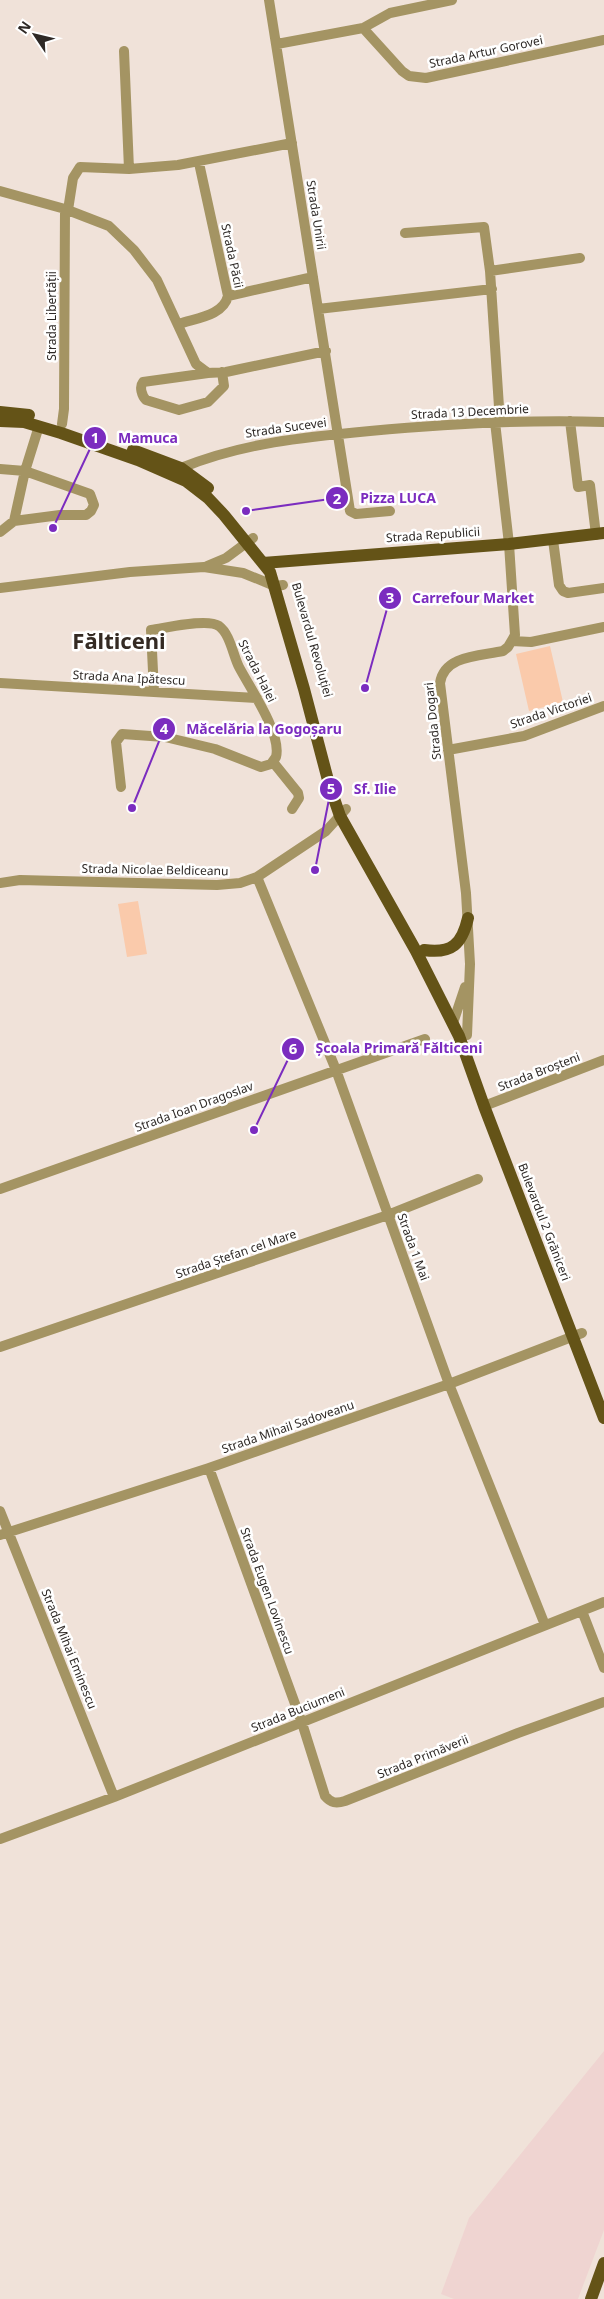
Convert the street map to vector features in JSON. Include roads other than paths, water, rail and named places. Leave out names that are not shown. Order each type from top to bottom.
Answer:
[{"type":"main road","points":[[0,412],[26,414],[62,424],[177,471]]},
{"type":"main road","points":[[0,421],[39,426],[177,471]]},
{"type":"main road","name":"Bulevardul Revoluției","points":[[177,471],[198,479],[215,494],[267,562],[279,586],[343,812],[455,1018]]},
{"type":"main road","name":"Strada Republicii","points":[[267,562],[509,544],[600,534]]},
{"type":"main road","name":"Bulevardul Revoluției","points":[[343,812],[424,950],[463,1035]]},
{"type":"main road","points":[[424,950],[436,952],[451,948],[461,937],[468,918]]},
{"type":"main road","name":"Bulevardul 2 Grăniceri","points":[[463,1035],[487,1105],[578,1335],[604,1394]]},
{"type":"main road","name":"Bulevardul 2 Grăniceri","points":[[578,1335],[604,1418]]},
{"type":"main road","points":[[591,2299],[604,2263]]},
{"type":"street","name":"Strada Unirii","points":[[269,0],[351,512],[356,514],[390,511]]},
{"type":"street","points":[[277,44],[363,28],[390,13],[452,0]]},
{"type":"street","name":"Strada Artur Gorovei","points":[[363,28],[402,71],[417,78],[604,40]]},
{"type":"street","points":[[124,51],[129,169]]},
{"type":"street","points":[[66,209],[73,178],[80,167],[129,169],[200,162],[292,143]]},
{"type":"street","name":"Strada Păcii","points":[[178,324],[219,311],[226,305],[228,296],[200,162]]},
{"type":"street","points":[[0,191],[66,209],[110,226],[123,238],[157,280],[196,364],[208,373]]},
{"type":"street","name":"Strada Libertății","points":[[62,424],[64,410],[66,209]]},
{"type":"street","points":[[405,233],[484,227],[492,289],[498,422],[515,620],[515,635],[512,641],[531,642],[604,627]]},
{"type":"street","points":[[490,271],[580,258]]},
{"type":"street","points":[[228,296],[313,277]]},
{"type":"street","points":[[318,309],[492,289]]},
{"type":"street","points":[[222,372],[224,386],[208,402],[179,410],[146,400],[143,396],[141,387],[143,382],[222,372],[326,351]]},
{"type":"street","points":[[570,421],[578,487],[590,486],[600,534]]},
{"type":"street","name":"Strada 13 Decembrie","points":[[338,434],[498,422],[604,422]]},
{"type":"street","points":[[14,521],[25,471],[39,426]]},
{"type":"street","name":"Strada Sucevei","points":[[177,471],[218,454],[266,442],[338,434]]},
{"type":"street","points":[[0,469],[25,471],[90,494],[94,505],[86,515],[60,515],[14,521],[0,532]]},
{"type":"street","points":[[553,540],[559,585],[563,591],[574,592],[604,588]]},
{"type":"street","points":[[204,567],[226,558],[251,541]]},
{"type":"street","points":[[0,588],[130,572],[204,567],[243,574],[279,586]]},
{"type":"street","name":"Strada Halei","points":[[154,692],[151,630],[206,623],[220,627],[226,634],[238,666],[257,698],[275,742],[277,752],[273,762]]},
{"type":"street","name":"Strada Dogari","points":[[463,1035],[469,976],[468,918],[440,683],[444,669],[455,662],[503,651],[512,641]]},
{"type":"street","name":"Strada Ana Ipătescu","points":[[0,683],[257,698]]},
{"type":"street","name":"Strada Victoriei","points":[[448,750],[524,736],[604,706]]},
{"type":"street","points":[[121,787],[116,742],[122,734],[165,737],[215,749],[261,767],[273,762],[298,793],[299,798],[292,810]]},
{"type":"street","name":"Strada Nicolae Beldiceanu","points":[[0,883],[20,880],[240,884],[256,877],[326,831],[343,812]]},
{"type":"street","name":"Strada 1 Mai","points":[[256,877],[336,1070],[449,1384],[545,1625]]},
{"type":"street","name":"Strada Dogari","points":[[455,1018],[469,976]]},
{"type":"street","name":"Strada Ioan Dragoslav","points":[[0,1188],[425,1039]]},
{"type":"street","name":"Strada Broșteni","points":[[487,1105],[604,1060]]},
{"type":"street","name":"Strada Ștefan cel Mare","points":[[0,1347],[388,1215],[478,1178]]},
{"type":"street","name":"Strada Mihail Sadoveanu","points":[[4,1533],[209,1468],[449,1384],[578,1335]]},
{"type":"street","name":"Strada Eugen Lovinescu","points":[[209,1468],[302,1723]]},
{"type":"street","name":"Strada Mihai Eminescu","points":[[0,1511],[4,1533],[114,1797]]},
{"type":"street","name":"Strada Buciumeni","points":[[0,1839],[114,1797],[604,1602]]},
{"type":"street","points":[[582,1611],[604,1668]]},
{"type":"street","name":"Strada Primăverii","points":[[302,1723],[325,1796],[329,1800],[339,1803],[518,1733],[604,1702]]},
{"type":"place","name":"Pizza LUCA","points":[[246,511]]},
{"type":"place","name":"Mamuca","points":[[53,528]]},
{"type":"place","name":"Carrefour Market","points":[[365,688]]},
{"type":"place","name":"Măcelăria la Gogoșaru","points":[[132,808]]},
{"type":"place","name":"Sf. Ilie","points":[[315,870]]},
{"type":"place","name":"Școala Primară Fălticeni","points":[[254,1130]]},
{"type":"district","name":"Fălticeni","points":[[119,641]]}]
